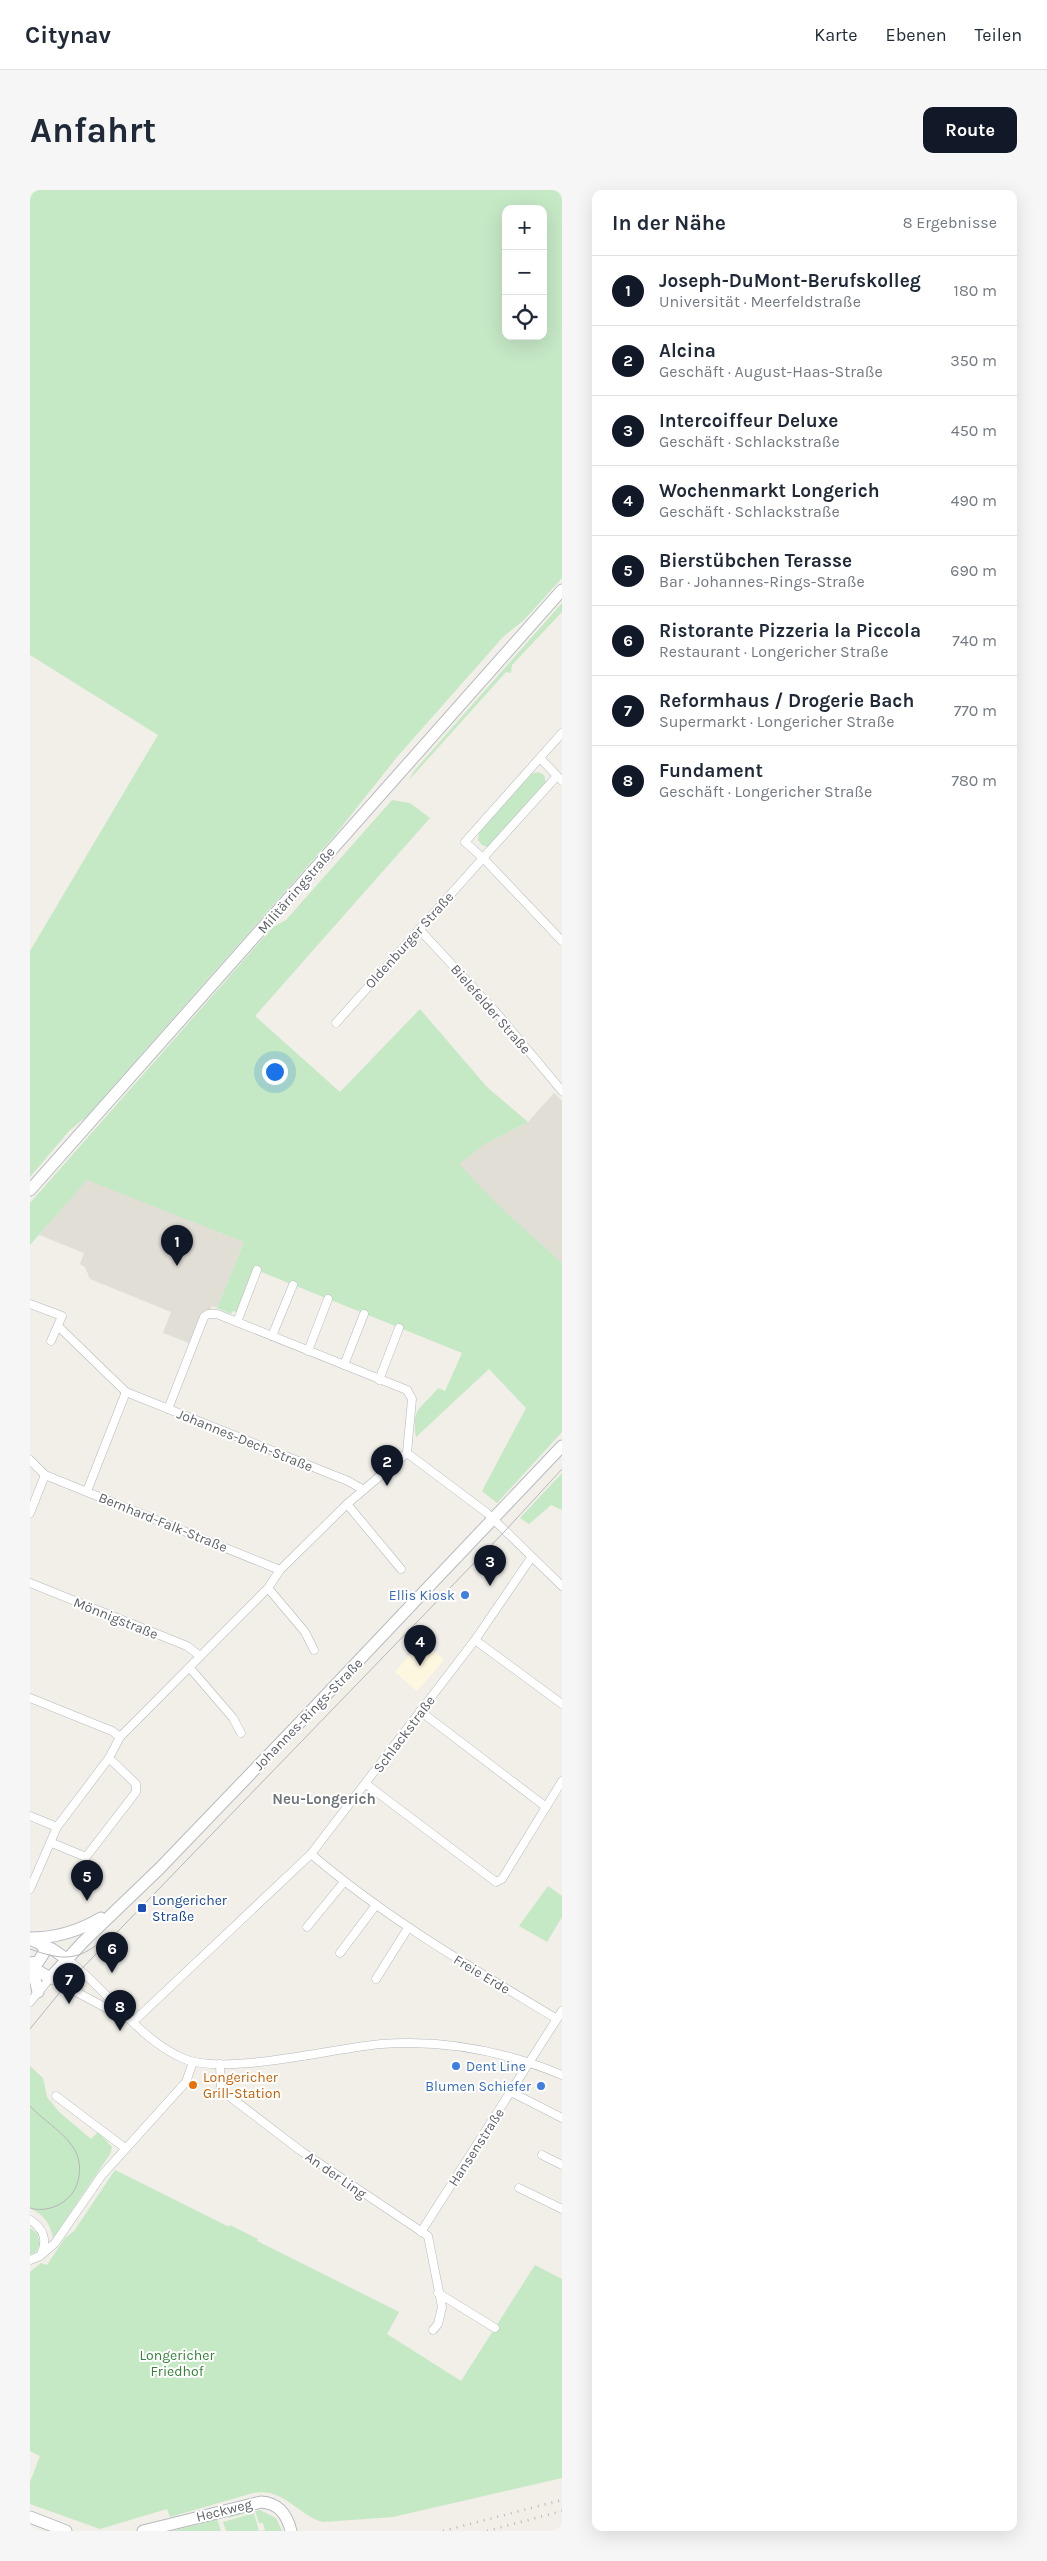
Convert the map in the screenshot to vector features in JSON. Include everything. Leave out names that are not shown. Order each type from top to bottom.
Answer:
[{"type":"street","name":"Militärringstraße","points":[[30,1190],[562,590]]},
{"type":"street","points":[[562,733],[465,842],[483,858],[562,941]]},
{"type":"street","name":"Oldenburger Straße","points":[[336,1023],[483,858],[560,778],[540,758]]},
{"type":"street","name":"Bielefelder Straße","points":[[419,929],[495,1011],[561,1087]]},
{"type":"street","points":[[237,1322],[257,1270]]},
{"type":"street","points":[[272,1336],[293,1285]]},
{"type":"street","points":[[308,1351],[328,1299]]},
{"type":"street","name":"Johannes-Dech-Straße","points":[[30,1304],[62,1316],[58,1326],[126,1392],[348,1481],[362,1489]]},
{"type":"street","points":[[30,1889],[58,1827],[109,1758],[120,1737],[268,1588],[280,1570],[362,1489],[406,1453],[411,1394],[408,1390],[217,1314],[208,1314],[204,1318],[168,1409]]},
{"type":"street","points":[[344,1365],[364,1314]]},
{"type":"street","points":[[52,1341],[58,1326]]},
{"type":"street","points":[[379,1380],[399,1328]]},
{"type":"street","points":[[87,1491],[126,1392]]},
{"type":"street","name":"Johannes-Rings-Straße","points":[[50,1978],[82,1942],[159,1869],[494,1520],[562,1446]]},
{"type":"street","points":[[406,1453],[494,1520],[562,1586]]},
{"type":"street","name":"Bernhard-Falk-Straße","points":[[30,1460],[45,1475],[280,1570]]},
{"type":"street","points":[[30,1513],[45,1475]]},
{"type":"street","points":[[347,1504],[401,1569]]},
{"type":"street","name":"Schlackstraße","points":[[133,2022],[311,1854],[475,1640],[532,1558]]},
{"type":"street","name":"Mönnigstraße","points":[[30,1583],[187,1646],[200,1656]]},
{"type":"street","points":[[268,1588],[305,1632],[314,1650]]},
{"type":"street","points":[[475,1640],[562,1704]]},
{"type":"street","points":[[190,1668],[234,1718],[241,1732]]},
{"type":"street","points":[[30,1698],[112,1731],[120,1737]]},
{"type":"street","points":[[420,1711],[546,1807]]},
{"type":"street","points":[[52,1843],[86,1857],[136,1792],[136,1784],[109,1758]]},
{"type":"street","points":[[366,1784],[496,1882],[502,1879],[562,1781]]},
{"type":"street","points":[[30,1816],[58,1827]]},
{"type":"street","name":"Freie Erde","points":[[311,1854],[344,1882],[408,1928],[557,2019]]},
{"type":"street","points":[[307,1927],[344,1882]]},
{"type":"street","points":[[340,1953],[376,1905]]},
{"type":"street","points":[[34,1940],[87,1926],[117,1908]]},
{"type":"street","points":[[376,1979],[408,1928]]},
{"type":"street","points":[[34,1940],[68,1960],[133,2022],[169,2051],[193,2062],[220,2064],[390,2044],[426,2044],[477,2048],[530,2062],[562,2075]]},
{"type":"street","points":[[30,1965],[43,1958],[45,1950],[34,1940]]},
{"type":"street","points":[[30,1965],[50,1978],[133,2022]]},
{"type":"street","points":[[30,1973],[35,1979],[38,1992]]},
{"type":"street","points":[[30,2002],[50,1978]]},
{"type":"street","name":"Hansenstraße","points":[[421,2232],[562,2011]]},
{"type":"street","points":[[30,2260],[40,2256],[55,2243],[102,2175],[186,2082],[193,2062]]},
{"type":"street","name":"An der Ling","points":[[220,2064],[221,2090],[301,2151],[421,2232]]},
{"type":"street","points":[[511,2092],[562,2118]]},
{"type":"street","points":[[56,2096],[125,2148]]},
{"type":"street","points":[[542,2155],[562,2165]]},
{"type":"street","points":[[519,2188],[562,2208]]},
{"type":"street","points":[[30,2220],[41,2229],[45,2240],[40,2256]]},
{"type":"street","points":[[421,2232],[428,2236],[442,2307],[438,2324],[433,2330]]},
{"type":"street","points":[[438,2293],[495,2328]]},
{"type":"street","name":"Heckweg","points":[[143,2531],[261,2502],[268,2502],[279,2508],[291,2531]]},
{"type":"street","points":[[30,2517],[66,2531]]},
{"type":"shaded area","points":[[554,1093],[562,1101],[562,1263],[497,1205],[458,1164],[485,1144],[528,1122]]},
{"type":"shaded area","points":[[87,1179],[244,1242],[217,1308],[212,1306],[210,1310],[199,1317],[189,1343],[163,1333],[171,1312],[90,1279],[85,1267],[80,1264],[84,1253],[39,1235]]},
{"type":"shaded area","points":[[422,1641],[444,1660],[417,1691],[395,1672]]},
{"type":"green space","points":[[30,190],[562,190],[562,578],[524,620],[503,637],[397,757],[335,835],[86,1117],[70,1130],[30,1177],[30,951],[158,735],[30,655]]},
{"type":"green space","points":[[562,603],[562,612],[512,665],[511,673],[506,672],[409,780],[414,771]]},
{"type":"green space","points":[[538,772],[544,775],[546,783],[490,848],[482,845],[478,840],[479,833],[531,774]]},
{"type":"green space","points":[[392,800],[410,803],[430,818],[255,1016],[340,1092],[420,1009],[487,1087],[528,1122],[485,1144],[459,1164],[498,1205],[562,1263],[562,1432],[497,1503],[482,1491],[526,1408],[489,1369],[416,1437],[415,1419],[419,1409],[438,1388],[445,1391],[462,1353],[254,1269],[237,1312],[233,1311],[231,1314],[217,1308],[244,1242],[87,1180],[30,1245],[30,1203],[273,927],[286,920]]},
{"type":"green space","points":[[562,1473],[562,1510],[551,1505],[529,1524],[520,1518]]},
{"type":"green space","points":[[548,1886],[562,1896],[562,1917],[547,1942],[519,1926]]},
{"type":"green space","points":[[30,2066],[43,2078],[47,2097],[59,2112],[91,2139],[98,2132],[112,2147],[110,2154],[53,2238],[46,2220],[30,2208]]},
{"type":"green space","name":"Longericher Friedhof","points":[[115,2170],[229,2227],[230,2225],[258,2239],[257,2241],[399,2312],[387,2334],[461,2381],[535,2265],[562,2279],[562,2478],[393,2517],[323,2522],[305,2514],[282,2498],[264,2492],[253,2493],[170,2517],[167,2509],[100,2529],[30,2504],[30,2482],[40,2456],[30,2451],[30,2272],[41,2263],[47,2265],[65,2238],[74,2231]]},
{"type":"green space","points":[[30,2228],[37,2233],[40,2244],[36,2252],[30,2255]]},
{"type":"green space","points":[[260,2510],[276,2518],[282,2531],[261,2531],[265,2530],[263,2523],[259,2523],[255,2511],[228,2518],[228,2516]]},
{"type":"green space","points":[[254,2513],[259,2531],[226,2531],[223,2522]]},
{"type":"green space","points":[[217,2519],[221,2531],[172,2531]]},
{"type":"tram line","points":[[30,2029],[65,1986],[505,1531],[562,1469]]},
{"type":"tram line","points":[[30,1949],[60,1957],[68,1957],[84,1953],[102,1941]]},
{"type":"tram line","points":[[30,2106],[71,2144],[77,2154],[79,2164],[77,2185],[67,2199],[59,2205],[49,2208],[39,2210],[30,2208]]},
{"type":"railway","points":[[443,2531],[562,2500]]},
{"type":"railway","points":[[487,2531],[562,2511]]},
{"type":"place","name":"Joseph-DuMont-Berufskolleg","points":[[177,1266]]},
{"type":"place","name":"Alcina","points":[[387,1486]]},
{"type":"place","name":"Intercoiffeur Deluxe","points":[[490,1586]]},
{"type":"place","name":"Ellis Kiosk","points":[[465,1595]]},
{"type":"place","name":"Wochenmarkt Longerich","points":[[420,1666]]},
{"type":"place","name":"Bierstübchen Terasse","points":[[87,1901]]},
{"type":"place","name":"Longericher Straße","points":[[142,1908]]},
{"type":"place","name":"Ristorante Pizzeria la Piccola","points":[[112,1973]]},
{"type":"place","name":"Reformhaus / Drogerie Bach","points":[[69,2004]]},
{"type":"place","name":"Fundament","points":[[120,2031]]},
{"type":"place","name":"Dent Line","points":[[456,2066]]},
{"type":"place","name":"Longericher Grill-Station","points":[[193,2085]]},
{"type":"place","name":"Blumen Schiefer","points":[[541,2086]]},
{"type":"district","name":"Neu-Longerich","points":[[324,1799]]}]
